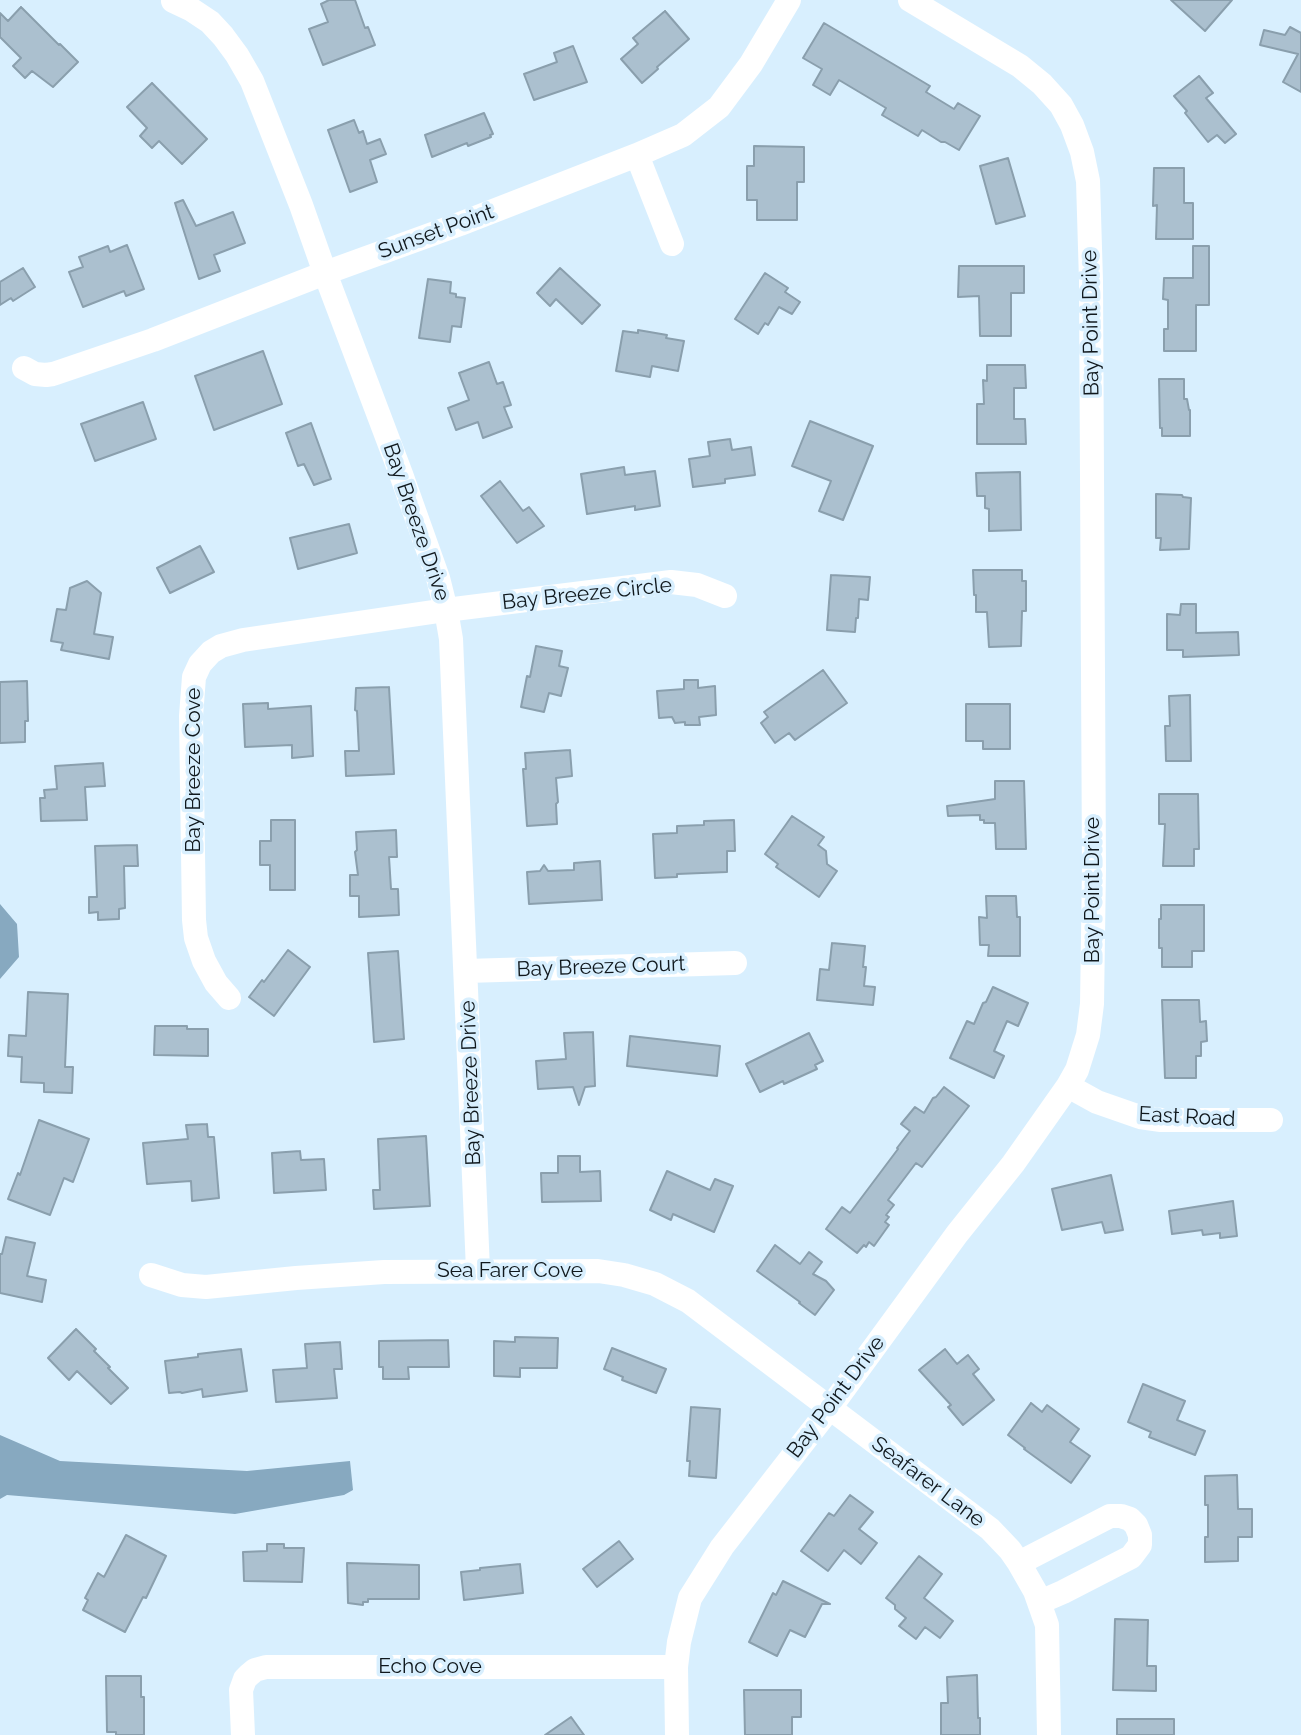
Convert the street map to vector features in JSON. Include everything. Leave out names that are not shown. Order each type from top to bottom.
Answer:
[{"type":"street","name":"Sunset Point","points":[[24,368],[34,374],[53,374],[153,340],[460,224],[683,135],[719,107],[751,64],[789,0]]},
{"type":"street","name":"Bay Point Drive","points":[[677,1735],[676,1667],[690,1598],[722,1547],[830,1408],[957,1234],[1013,1164],[1068,1086],[1077,1070],[1088,1035],[1092,1004],[1094,827],[1088,181],[1082,152],[1072,125],[1061,105],[1042,83],[1020,66],[910,0]]},
{"type":"street","name":"Bay Breeze Drive","points":[[173,1],[210,22],[237,55],[252,80],[406,487],[438,578],[446,610],[451,639],[478,1270]]},
{"type":"street","points":[[638,155],[672,244]]},
{"type":"street","name":"Bay Breeze Circle","points":[[446,610],[671,582],[697,585],[725,596]]},
{"type":"street","name":"Bay Breeze Cove","points":[[229,998],[204,961],[196,938],[194,920],[191,716],[194,677],[200,664],[221,646],[243,640],[446,610]]},
{"type":"street","name":"Bay Breeze Court","points":[[466,971],[735,963]]},
{"type":"street","name":"East Road","points":[[1068,1086],[1097,1102],[1140,1117],[1161,1120],[1271,1120]]},
{"type":"street","name":"Sea Farer Cove","points":[[151,1275],[183,1285],[206,1287],[384,1272],[598,1271],[624,1275],[655,1284],[688,1301],[830,1408]]},
{"type":"street","name":"Seafarer Lane","points":[[830,1408],[990,1529],[1019,1563],[1040,1602],[1047,1625],[1049,1735]]},
{"type":"street","points":[[1019,1563],[1110,1516],[1130,1519],[1136,1525],[1140,1545],[1131,1556],[1040,1602]]},
{"type":"street","name":"Echo Cove","points":[[243,1735],[239,1669],[676,1667]]},
{"type":"water","points":[[0,904],[17,924],[19,957],[0,979]]},
{"type":"water","points":[[0,1435],[60,1461],[247,1471],[350,1461],[353,1490],[344,1495],[235,1514],[7,1495],[0,1499]]},
{"type":"building","points":[[329,0],[355,0],[365,28],[368,27],[375,45],[323,65],[309,29],[328,22],[321,4]]},
{"type":"building","points":[[1171,0],[1232,0],[1205,31]]},
{"type":"building","points":[[21,7],[78,62],[53,87],[32,71],[25,78],[13,66],[21,58],[0,37],[0,13],[8,21]]},
{"type":"building","points":[[665,11],[689,39],[642,83],[621,59],[638,44],[633,38]]},
{"type":"building","points":[[824,23],[930,86],[926,92],[954,109],[958,103],[980,116],[959,150],[922,130],[918,136],[882,115],[886,108],[839,80],[830,95],[813,85],[822,69],[803,58]]},
{"type":"building","points":[[1290,27],[1301,33],[1301,92],[1283,82],[1298,54],[1260,45],[1264,30],[1285,35]]},
{"type":"building","points":[[573,46],[587,82],[534,100],[524,74],[557,62],[554,53]]},
{"type":"building","points":[[1199,76],[1213,93],[1206,98],[1236,134],[1225,143],[1217,135],[1208,142],[1174,96]]},
{"type":"building","points":[[152,83],[207,139],[182,164],[159,141],[152,148],[140,136],[147,128],[127,107]]},
{"type":"building","points":[[484,113],[493,134],[491,137],[432,157],[425,135]]},
{"type":"building","points":[[354,120],[359,133],[363,131],[367,144],[380,139],[386,154],[370,160],[377,182],[350,192],[328,130]]},
{"type":"building","points":[[754,146],[804,147],[804,182],[797,182],[797,220],[757,220],[757,200],[747,200],[747,166],[754,166]]},
{"type":"building","points":[[1008,158],[1025,216],[996,224],[980,166]]},
{"type":"building","points":[[1154,168],[1184,168],[1184,203],[1193,203],[1193,239],[1156,239]]},
{"type":"building","points":[[183,200],[196,226],[233,212],[245,243],[214,255],[220,271],[199,279],[175,203]]},
{"type":"building","points":[[127,245],[144,289],[126,296],[124,291],[83,307],[69,272],[83,267],[79,257],[108,246],[110,252]]},
{"type":"building","points":[[1193,246],[1209,246],[1209,305],[1196,305],[1196,351],[1164,351],[1164,329],[1168,329],[1168,300],[1163,299],[1164,278],[1193,278]]},
{"type":"building","points":[[959,266],[1024,266],[1024,293],[1011,293],[1011,336],[980,336],[979,296],[958,297]]},
{"type":"building","points":[[23,268],[35,287],[13,301],[11,298],[0,305],[0,282]]},
{"type":"building","points":[[560,268],[600,305],[582,324],[556,299],[550,306],[537,293]]},
{"type":"building","points":[[765,273],[788,288],[785,292],[800,302],[792,314],[779,307],[768,325],[765,323],[758,334],[735,319]]},
{"type":"building","points":[[428,279],[451,282],[450,293],[465,298],[461,327],[452,326],[450,342],[419,338]]},
{"type":"building","points":[[638,330],[684,341],[678,371],[652,366],[650,377],[616,371],[623,331],[638,333]]},
{"type":"building","points":[[263,351],[282,404],[214,430],[195,376]]},
{"type":"building","points":[[489,362],[497,384],[503,382],[511,405],[504,407],[512,427],[483,438],[478,422],[456,430],[448,408],[469,400],[459,373]]},
{"type":"building","points":[[987,365],[1025,365],[1026,388],[1014,388],[1014,419],[1025,419],[1026,444],[977,444],[977,404],[984,404],[983,380],[987,381]]},
{"type":"building","points":[[1159,379],[1184,379],[1184,399],[1187,399],[1190,410],[1190,436],[1162,436]]},
{"type":"building","points":[[143,402],[156,439],[95,461],[81,424]]},
{"type":"building","points":[[810,421],[873,446],[843,520],[819,511],[831,481],[792,466]]},
{"type":"building","points":[[311,423],[331,479],[314,485],[304,464],[298,466],[286,433]]},
{"type":"building","points":[[730,439],[732,450],[751,447],[755,475],[725,479],[725,483],[693,487],[689,459],[710,456],[708,442]]},
{"type":"building","points":[[624,467],[625,475],[655,471],[660,506],[635,510],[635,506],[587,514],[581,474]]},
{"type":"building","points":[[1020,472],[1021,530],[989,531],[989,509],[985,508],[985,496],[977,496],[976,473]]},
{"type":"building","points":[[500,481],[523,511],[529,507],[544,526],[517,543],[481,496]]},
{"type":"building","points":[[1156,494],[1191,498],[1189,549],[1160,550],[1161,538],[1156,538]]},
{"type":"building","points":[[349,524],[357,553],[298,569],[290,538]]},
{"type":"building","points":[[200,546],[214,572],[170,593],[157,568]]},
{"type":"building","points":[[973,570],[1022,570],[1022,581],[1026,581],[1026,611],[1022,611],[1021,646],[989,647],[987,612],[976,612]]},
{"type":"building","points":[[831,575],[870,577],[868,600],[859,599],[855,632],[827,630]]},
{"type":"building","points":[[87,581],[101,593],[94,634],[113,637],[109,659],[61,650],[63,643],[51,641],[57,609],[66,610],[70,588]]},
{"type":"building","points":[[1181,604],[1196,604],[1196,633],[1238,632],[1239,655],[1183,657],[1183,650],[1167,650],[1167,614],[1180,615]]},
{"type":"building","points":[[536,646],[562,651],[559,666],[568,668],[561,696],[549,693],[544,712],[521,707]]},
{"type":"building","points":[[823,670],[847,703],[795,740],[789,733],[775,743],[761,723],[768,717],[764,712]]},
{"type":"building","points":[[684,680],[698,680],[698,688],[715,686],[716,715],[699,717],[700,725],[675,723],[672,717],[659,718],[657,691],[684,689]]},
{"type":"building","points":[[27,681],[28,721],[25,721],[25,742],[0,743],[0,682]]},
{"type":"building","points":[[389,687],[394,774],[346,776],[345,751],[359,751],[356,688]]},
{"type":"building","points":[[1190,695],[1191,761],[1166,761],[1165,726],[1170,726],[1169,696]]},
{"type":"building","points":[[268,703],[268,709],[311,706],[313,756],[292,758],[292,745],[245,747],[243,704]]},
{"type":"building","points":[[966,704],[1010,704],[1010,749],[983,749],[983,741],[966,741]]},
{"type":"building","points":[[570,750],[572,776],[556,778],[557,824],[527,826],[523,769],[526,769],[525,753]]},
{"type":"building","points":[[103,763],[105,786],[85,787],[87,820],[41,821],[40,798],[45,798],[44,790],[57,789],[55,766]]},
{"type":"building","points":[[995,781],[1024,781],[1026,849],[996,849],[995,823],[984,823],[984,820],[980,820],[980,815],[948,816],[947,806],[995,799]]},
{"type":"building","points":[[1159,794],[1198,794],[1199,849],[1194,849],[1194,866],[1163,866],[1165,824],[1159,824]]},
{"type":"building","points":[[792,816],[824,837],[818,845],[826,851],[827,864],[837,871],[819,897],[776,867],[778,864],[765,854]]},
{"type":"building","points":[[271,820],[295,820],[295,890],[270,890],[270,865],[260,865],[260,841],[271,841]]},
{"type":"building","points":[[734,820],[735,851],[727,851],[727,872],[677,874],[677,877],[655,878],[653,834],[677,833],[677,826],[704,825],[704,821]]},
{"type":"building","points":[[396,830],[397,857],[389,857],[391,889],[398,889],[399,915],[359,917],[359,896],[350,896],[350,875],[358,875],[356,832]]},
{"type":"building","points":[[137,845],[138,866],[124,866],[125,908],[119,909],[119,919],[98,920],[98,912],[89,913],[89,897],[97,897],[95,846]]},
{"type":"building","points":[[600,861],[602,900],[529,904],[527,872],[540,871],[544,865],[548,871],[574,870],[574,863]]},
{"type":"building","points":[[986,896],[1016,896],[1017,917],[1020,917],[1020,956],[988,956],[989,945],[980,945],[979,917],[987,918]]},
{"type":"building","points":[[1161,905],[1204,905],[1204,951],[1192,951],[1192,967],[1162,967],[1162,948],[1159,948]]},
{"type":"building","points":[[832,943],[865,946],[864,986],[875,987],[873,1005],[817,1000],[820,969],[829,970]]},
{"type":"building","points":[[288,950],[310,967],[274,1016],[249,997]]},
{"type":"building","points":[[398,951],[404,1039],[374,1042],[368,953]]},
{"type":"building","points":[[993,987],[1028,1003],[1018,1026],[1007,1021],[994,1051],[1004,1056],[994,1078],[950,1058],[967,1021],[974,1024]]},
{"type":"building","points":[[28,992],[68,994],[65,1067],[73,1067],[72,1093],[44,1092],[44,1083],[21,1082],[22,1057],[8,1056],[9,1035],[26,1036]]},
{"type":"building","points":[[1162,1000],[1199,1000],[1200,1022],[1206,1021],[1207,1041],[1201,1042],[1201,1056],[1196,1056],[1196,1078],[1165,1078]]},
{"type":"building","points":[[155,1026],[208,1029],[208,1056],[154,1055]]},
{"type":"building","points":[[593,1032],[595,1086],[585,1087],[579,1105],[573,1087],[538,1089],[536,1061],[566,1059],[564,1033]]},
{"type":"building","points":[[809,1033],[823,1061],[815,1065],[817,1069],[760,1092],[746,1064]]},
{"type":"building","points":[[630,1036],[720,1046],[717,1076],[627,1066]]},
{"type":"building","points":[[944,1087],[969,1106],[922,1167],[916,1163],[888,1200],[894,1205],[886,1215],[889,1217],[885,1222],[889,1225],[874,1246],[869,1242],[857,1253],[826,1229],[842,1207],[850,1213],[898,1149],[910,1131],[901,1124],[915,1107],[924,1113]]},
{"type":"building","points":[[39,1120],[89,1139],[73,1182],[64,1178],[50,1215],[8,1199],[18,1173],[20,1175]]},
{"type":"building","points":[[207,1124],[208,1137],[214,1137],[219,1198],[192,1201],[191,1181],[147,1184],[143,1143],[188,1139],[186,1125]]},
{"type":"building","points":[[426,1136],[430,1206],[374,1209],[373,1190],[380,1190],[378,1139]]},
{"type":"building","points":[[300,1151],[301,1160],[324,1159],[326,1190],[274,1193],[272,1153]]},
{"type":"building","points":[[558,1156],[580,1156],[580,1172],[600,1171],[601,1201],[542,1202],[541,1173],[558,1173]]},
{"type":"building","points":[[667,1171],[710,1190],[715,1179],[733,1186],[714,1232],[673,1214],[671,1220],[650,1210]]},
{"type":"building","points":[[1111,1175],[1123,1230],[1105,1233],[1102,1222],[1062,1230],[1052,1189]]},
{"type":"building","points":[[1233,1201],[1237,1236],[1220,1238],[1220,1233],[1203,1235],[1202,1230],[1172,1234],[1169,1211]]},
{"type":"building","points":[[6,1237],[35,1243],[27,1276],[46,1280],[42,1302],[0,1293],[0,1254]]},
{"type":"building","points":[[775,1245],[800,1264],[809,1252],[822,1262],[813,1274],[826,1281],[834,1290],[815,1315],[757,1271]]},
{"type":"building","points":[[76,1329],[128,1388],[111,1404],[77,1371],[69,1380],[48,1358]]},
{"type":"building","points":[[515,1337],[558,1338],[557,1368],[520,1368],[520,1377],[494,1376],[494,1341],[515,1342]]},
{"type":"building","points":[[448,1340],[449,1367],[408,1367],[409,1379],[383,1379],[383,1367],[379,1367],[379,1341]]},
{"type":"building","points":[[340,1342],[342,1369],[334,1369],[337,1398],[276,1402],[273,1370],[307,1368],[305,1344]]},
{"type":"building","points":[[612,1348],[666,1369],[656,1393],[622,1380],[623,1377],[604,1369]]},
{"type":"building","points":[[241,1349],[247,1391],[203,1397],[202,1389],[169,1393],[165,1361]]},
{"type":"building","points":[[945,1349],[957,1364],[968,1355],[979,1369],[973,1374],[994,1400],[963,1425],[948,1407],[951,1405],[919,1370]]},
{"type":"building","points":[[1143,1384],[1185,1401],[1177,1420],[1205,1431],[1195,1455],[1149,1437],[1151,1432],[1128,1422]]},
{"type":"building","points":[[1031,1403],[1042,1412],[1047,1405],[1079,1429],[1070,1442],[1090,1456],[1071,1483],[1008,1435]]},
{"type":"building","points":[[691,1407],[720,1409],[716,1478],[689,1476],[690,1461],[687,1461]]},
{"type":"building","points":[[1237,1475],[1238,1509],[1252,1509],[1252,1537],[1238,1537],[1238,1561],[1205,1562],[1208,1505],[1205,1505],[1205,1476]]},
{"type":"building","points":[[850,1495],[873,1512],[859,1529],[877,1543],[861,1564],[844,1550],[828,1571],[801,1551],[829,1513],[834,1516]]},
{"type":"building","points":[[126,1535],[166,1556],[146,1598],[143,1597],[125,1632],[83,1610],[88,1600],[85,1598],[98,1573],[104,1577]]},
{"type":"building","points":[[619,1541],[633,1559],[597,1587],[583,1569]]},
{"type":"building","points":[[267,1544],[284,1544],[284,1548],[304,1548],[302,1582],[244,1581],[243,1552],[267,1551]]},
{"type":"building","points":[[919,1556],[942,1574],[924,1598],[953,1621],[940,1638],[925,1627],[916,1639],[899,1626],[906,1618],[886,1598]]},
{"type":"building","points":[[347,1563],[419,1565],[419,1599],[368,1599],[363,1605],[348,1603]]},
{"type":"building","points":[[520,1564],[523,1593],[464,1600],[461,1572]]},
{"type":"building","points":[[783,1581],[830,1604],[822,1604],[805,1637],[790,1630],[777,1656],[749,1642],[773,1593],[776,1595]]},
{"type":"building","points":[[1115,1619],[1148,1620],[1147,1666],[1156,1666],[1156,1691],[1113,1690]]},
{"type":"building","points":[[977,1675],[980,1735],[941,1735],[941,1703],[948,1703],[947,1677]]},
{"type":"building","points":[[106,1676],[141,1676],[144,1735],[116,1735],[116,1732],[107,1732]]},
{"type":"building","points":[[744,1690],[801,1690],[801,1717],[792,1717],[792,1735],[745,1735]]},
{"type":"building","points":[[571,1717],[584,1735],[545,1735]]},
{"type":"building","points":[[1117,1719],[1174,1719],[1174,1735],[1117,1735]]}]
